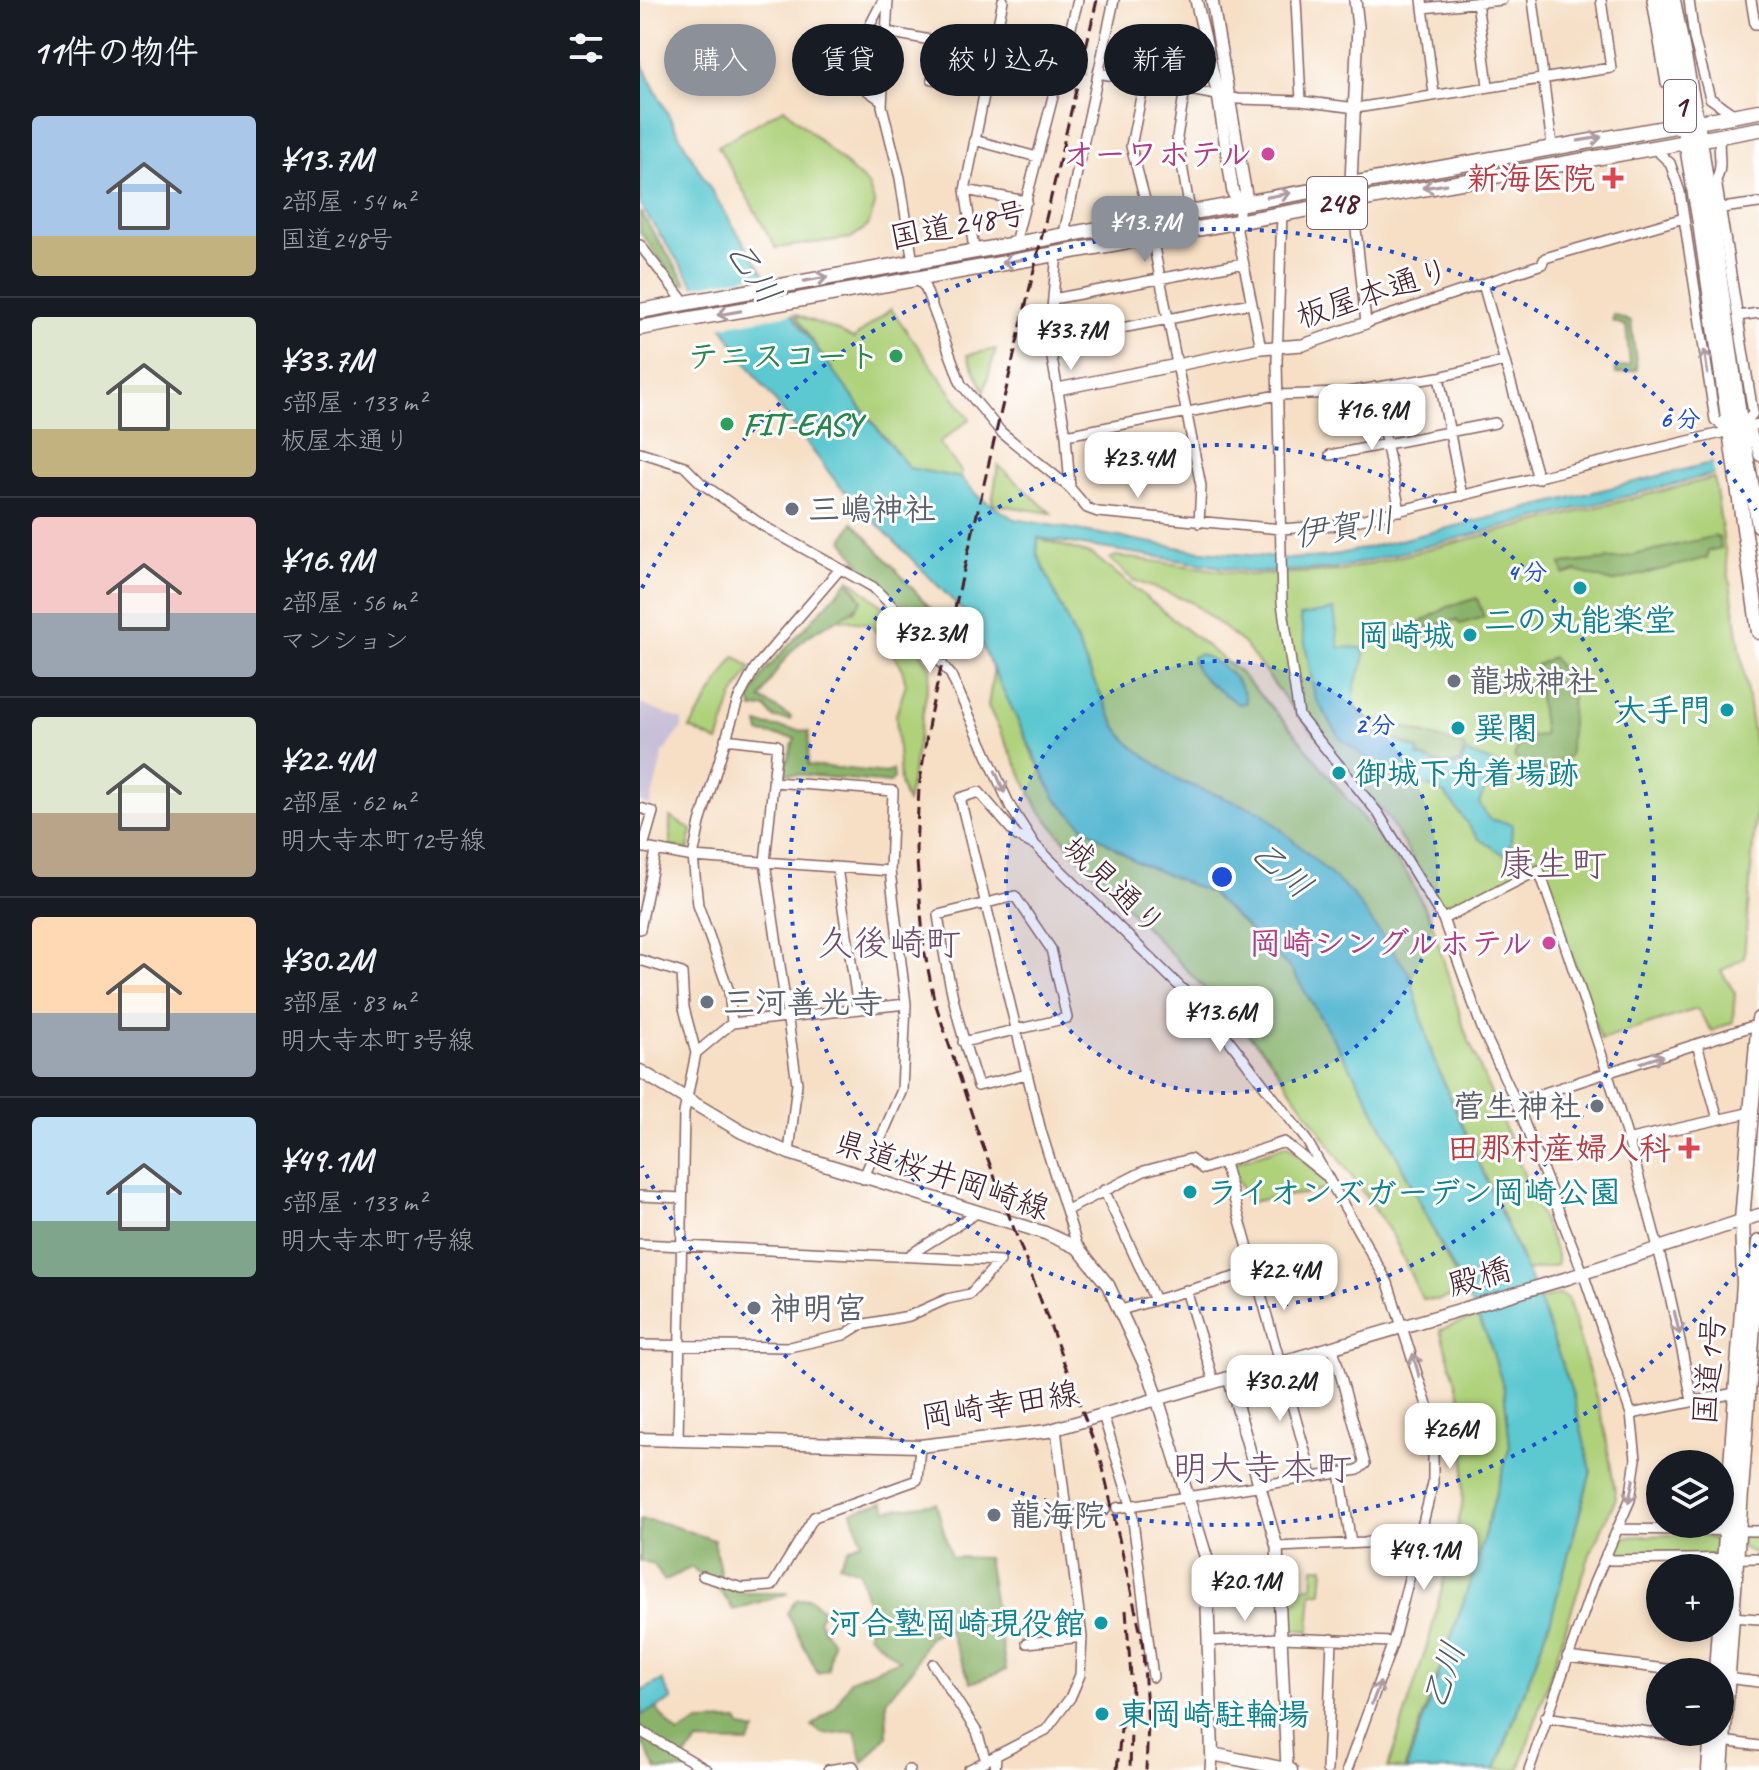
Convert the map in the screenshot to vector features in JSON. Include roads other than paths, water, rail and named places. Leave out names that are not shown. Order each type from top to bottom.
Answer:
[{"type":"highway","name":"1","points":[[1655,0],[1677,57],[1690,122],[1740,434]]},
{"type":"highway","name":"1","points":[[1673,0],[1678,93],[1690,122]]},
{"type":"highway","name":"国道248号","points":[[640,311],[1552,145],[1759,111]]},
{"type":"highway","name":"国道248号","points":[[640,328],[1759,129]]},
{"type":"highway","name":"1","points":[[1703,214],[1725,301],[1759,632]]},
{"type":"highway","points":[[1689,238],[1703,214],[1726,242]]},
{"type":"highway","points":[[1725,301],[1730,264]]},
{"type":"highway","name":"1","points":[[1745,485],[1759,525]]},
{"type":"highway","name":"国道1号","points":[[1733,1450],[1744,1283],[1742,1220],[1759,1021]]},
{"type":"highway","name":"国道1号","points":[[1734,1500],[1756,1336],[1759,1242]]},
{"type":"highway","name":"国道1号","points":[[1709,1770],[1714,1746]]},
{"type":"highway","name":"国道1号","points":[[1716,1746],[1721,1770]]},
{"type":"main road","name":"県道桜井岡崎線","points":[[640,1071],[686,1100],[789,1153],[863,1179],[1045,1233],[1078,1248],[1108,1285],[1158,1399],[1206,1557],[1212,1754]]},
{"type":"main road","points":[[1583,1273],[1759,1215]]},
{"type":"main road","name":"殿橋","points":[[1404,1326],[1583,1273]]},
{"type":"main road","name":"岡崎幸田線","points":[[640,1439],[920,1446],[1056,1429],[1404,1326]]},
{"type":"main road","points":[[1212,1754],[1289,1770]]},
{"type":"street","points":[[885,0],[886,24]]},
{"type":"street","points":[[881,100],[864,88],[866,33],[885,0]]},
{"type":"street","points":[[998,24],[1003,0]]},
{"type":"street","points":[[1073,24],[1078,0]]},
{"type":"street","points":[[1064,233],[1114,0]]},
{"type":"street","points":[[1196,0],[1224,96]]},
{"type":"street","points":[[1212,0],[1233,193],[1240,202],[1236,221],[1261,348]]},
{"type":"street","points":[[1296,0],[1301,101]]},
{"type":"street","points":[[1355,0],[1358,27],[1351,182],[1366,323]]},
{"type":"street","points":[[1434,94],[1422,4],[1502,0]]},
{"type":"street","points":[[1533,0],[1552,145]]},
{"type":"street","points":[[1216,95],[1356,108],[1611,68],[1601,0]]},
{"type":"street","points":[[1655,0],[1666,83],[1678,93]]},
{"type":"street","points":[[1689,0],[1694,38],[1710,98],[1733,114]]},
{"type":"street","points":[[1751,0],[1755,24],[1759,24]]},
{"type":"street","points":[[1477,2],[1488,85]]},
{"type":"street","points":[[1661,50],[1677,57],[1694,38]]},
{"type":"street","points":[[1099,73],[1104,74]]},
{"type":"street","points":[[881,96],[887,139],[900,178],[913,263]]},
{"type":"street","points":[[974,249],[965,190],[983,96]]},
{"type":"street","points":[[1015,243],[1055,96]]},
{"type":"street","points":[[1141,96],[1131,146],[1150,219]]},
{"type":"street","points":[[1184,96],[1177,137],[1190,211]]},
{"type":"street","points":[[1703,214],[1721,170],[1720,135]]},
{"type":"street","points":[[974,140],[1037,157]]},
{"type":"street","points":[[1653,147],[1670,163],[1703,214]]},
{"type":"street","points":[[965,190],[1027,201]]},
{"type":"street","name":"板屋本通り","points":[[1058,389],[1261,348],[1303,345],[1542,264],[1545,258],[1703,214],[1759,203]]},
{"type":"street","points":[[1282,213],[1278,395],[1283,592],[1299,716],[1378,813],[1443,919],[1483,1031],[1516,1102],[1583,1273],[1631,1414],[1636,1459],[1630,1500],[1567,1657],[1529,1770]]},
{"type":"street","points":[[1152,237],[1201,486],[1199,523]]},
{"type":"street","points":[[1689,238],[1715,420],[1740,434],[1759,456]]},
{"type":"street","points":[[1726,242],[1738,316],[1754,374],[1753,413],[1740,434]]},
{"type":"street","points":[[640,245],[684,302]]},
{"type":"street","points":[[1057,253],[1049,342],[1066,435],[1070,488]]},
{"type":"street","points":[[1053,299],[1243,263]]},
{"type":"street","points":[[916,279],[925,287],[961,384],[1001,432],[1070,488],[1087,508],[1098,512],[1281,529],[1339,525],[1740,434],[1759,424]]},
{"type":"street","points":[[1483,284],[1538,479]]},
{"type":"street","points":[[1049,342],[1251,303]]},
{"type":"street","points":[[1738,316],[1759,313]]},
{"type":"street","points":[[1066,435],[1278,395],[1306,396],[1439,377],[1505,361]]},
{"type":"street","points":[[1439,377],[1462,496]]},
{"type":"street","points":[[1375,387],[1400,511]]},
{"type":"street","points":[[1330,455],[1495,423]]},
{"type":"street","name":"城見通り","points":[[640,452],[684,466],[701,483],[765,527],[873,587],[907,621],[951,675],[1010,806],[1035,845],[1181,992],[1212,1018],[1307,1141],[1388,1283],[1404,1326],[1433,1431],[1433,1483],[1393,1642],[1347,1770]]},
{"type":"street","points":[[732,1023],[729,991],[698,905],[693,857],[738,700],[755,668],[840,569]]},
{"type":"street","points":[[725,739],[777,745],[765,862],[797,1083],[789,1153]]},
{"type":"street","points":[[774,782],[893,791],[890,871],[906,1004],[902,1090],[863,1179]]},
{"type":"street","points":[[1035,845],[1017,836],[979,792],[960,798],[1027,1074],[1078,1248]]},
{"type":"street","points":[[640,808],[653,812],[642,847],[656,851],[693,857],[890,871]]},
{"type":"street","points":[[640,929],[656,851]]},
{"type":"street","points":[[837,868],[858,1008]]},
{"type":"street","points":[[1443,919],[1539,870],[1607,1074],[1659,1247],[1692,1401]]},
{"type":"street","points":[[963,1042],[1067,1018],[1051,949],[1015,896],[938,915],[963,1042],[978,1086],[1027,1074]]},
{"type":"street","points":[[640,960],[682,973],[684,1008],[696,1053],[686,1100],[678,1440]]},
{"type":"street","points":[[696,1053],[732,1023],[906,1004]]},
{"type":"street","points":[[1516,1102],[1759,1021]]},
{"type":"street","points":[[1697,1044],[1718,1119]]},
{"type":"street","points":[[1626,1140],[1752,1112]]},
{"type":"street","points":[[1067,1210],[1144,1171],[1190,1159],[1203,1169],[1284,1142],[1331,1179]]},
{"type":"street","points":[[1224,1163],[1312,1476]]},
{"type":"street","points":[[1104,1190],[1155,1300]]},
{"type":"street","points":[[640,1196],[682,1198]]},
{"type":"street","points":[[911,1254],[977,1213]]},
{"type":"street","points":[[640,1244],[911,1254],[1000,1261],[979,1289],[970,1294],[947,1299],[909,1316],[870,1322],[844,1335],[789,1347],[640,1345]]},
{"type":"street","points":[[1121,1310],[1255,1271]]},
{"type":"street","points":[[1186,1290],[1214,1382]]},
{"type":"street","points":[[1117,1508],[1358,1470],[1365,1464],[1333,1348]]},
{"type":"street","points":[[1229,1378],[1277,1547],[1289,1770]]},
{"type":"street","points":[[1631,1414],[1735,1393]]},
{"type":"street","points":[[1103,1415],[1131,1505],[1153,1677]]},
{"type":"street","points":[[968,1770],[1046,1730],[1062,1712],[1080,1675],[1082,1637],[1056,1429]]},
{"type":"street","points":[[703,1576],[742,1588],[772,1586],[814,1517],[917,1480],[920,1446]]},
{"type":"street","points":[[1340,1472],[1351,1544]]},
{"type":"street","points":[[1067,1517],[1105,1510]]},
{"type":"street","points":[[1617,1529],[1646,1529]]},
{"type":"street","points":[[1734,1530],[1759,1531]]},
{"type":"street","points":[[1277,1547],[1351,1544],[1407,1533],[1421,1534]]},
{"type":"street","points":[[1606,1554],[1610,1560],[1646,1559]]},
{"type":"street","points":[[1734,1558],[1759,1558]]},
{"type":"street","points":[[1734,1618],[1759,1619]]},
{"type":"street","points":[[1027,1643],[1082,1637]]},
{"type":"street","points":[[1209,1641],[1281,1638],[1393,1642]]},
{"type":"street","points":[[1327,1770],[1332,1639]]},
{"type":"street","points":[[1567,1657],[1646,1667]]},
{"type":"street","points":[[933,1664],[977,1732],[986,1761]]},
{"type":"street","points":[[1734,1677],[1759,1682]]},
{"type":"street","points":[[1545,1717],[1646,1729]]},
{"type":"street","points":[[640,1731],[707,1770]]},
{"type":"street","points":[[1734,1741],[1759,1746]]},
{"type":"street","points":[[1211,1770],[1212,1754]]},
{"type":"street","points":[[995,1770],[996,1757]]},
{"type":"street","points":[[828,1770],[853,1766],[855,1770]]},
{"type":"water","name":"乙川","points":[[640,60],[698,168],[763,272],[834,372],[909,468],[961,478],[979,497],[1014,519],[1193,550],[1288,559],[1327,557],[1759,451],[1759,463],[1335,569],[1253,572],[1038,538],[1037,553],[1093,679],[1117,728],[1130,744],[1179,781],[1262,812],[1351,893],[1409,973],[1433,1058],[1539,1300],[1573,1395],[1591,1471],[1551,1619],[1495,1770],[1406,1770],[1472,1577],[1510,1446],[1504,1389],[1489,1340],[1365,1092],[1292,970],[1210,893],[1135,861],[1084,827],[1055,798],[967,615],[838,484],[753,372],[640,205]]},
{"type":"water","points":[[1334,610],[1339,647],[1363,648],[1363,665],[1354,691],[1355,702],[1367,721],[1387,736],[1418,750],[1417,756],[1445,767],[1461,764],[1466,752],[1496,764],[1479,803],[1489,819],[1512,824],[1510,858],[1479,839],[1445,794],[1371,761],[1341,739],[1315,698],[1300,616]]},
{"type":"water","points":[[1199,654],[1214,661],[1236,679],[1246,703],[1238,704],[1198,672],[1192,657]]},
{"type":"water","points":[[662,1680],[672,1700],[642,1715],[640,1692]]},
{"type":"tunnel","points":[[1088,70],[1098,73]]},
{"type":"railway","points":[[1097,0],[930,715],[919,788],[916,849],[924,949],[934,999],[977,1130],[1102,1464],[1142,1639],[1148,1723],[1146,1770]]},
{"type":"railway","points":[[1126,1610],[1132,1690],[1130,1770]]},
{"type":"railway","points":[[1117,1770],[1122,1718]]},
{"type":"place","name":"オーワホテル","points":[[1268,154]]},
{"type":"place","name":"新海医院","points":[[1613,178]]},
{"type":"place","name":"テニスコート","points":[[896,356]]},
{"type":"place","name":"FIT-EASY","points":[[727,424]]},
{"type":"place","name":"三嶋神社","points":[[792,509]]},
{"type":"place","name":"二の丸能楽堂","points":[[1580,588]]},
{"type":"place","name":"岡崎城","points":[[1470,635]]},
{"type":"place","name":"龍城神社","points":[[1454,681]]},
{"type":"place","name":"大手門","points":[[1727,710]]},
{"type":"place","name":"巽閣","points":[[1458,728]]},
{"type":"place","name":"御城下舟着場跡","points":[[1339,773]]},
{"type":"place","name":"岡崎シングルホテル","points":[[1549,943]]},
{"type":"place","name":"三河善光寺","points":[[707,1002]]},
{"type":"place","name":"菅生神社","points":[[1597,1106]]},
{"type":"place","name":"田那村産婦人科","points":[[1689,1148]]},
{"type":"place","name":"ライオンズガーデン岡崎公園","points":[[1190,1192]]},
{"type":"place","name":"神明宮","points":[[754,1308]]},
{"type":"place","name":"龍海院","points":[[994,1515]]},
{"type":"place","name":"河合塾岡崎現役館","points":[[1101,1623]]},
{"type":"place","name":"東岡崎駐輪場","points":[[1102,1714]]},
{"type":"district","name":"康生町","points":[[1553,864]]},
{"type":"district","name":"久後崎町","points":[[889,943]]},
{"type":"district","name":"明大寺本町","points":[[1262,1468]]},
{"type":"water label","name":"伊賀川","points":[[1344,527]]}]
